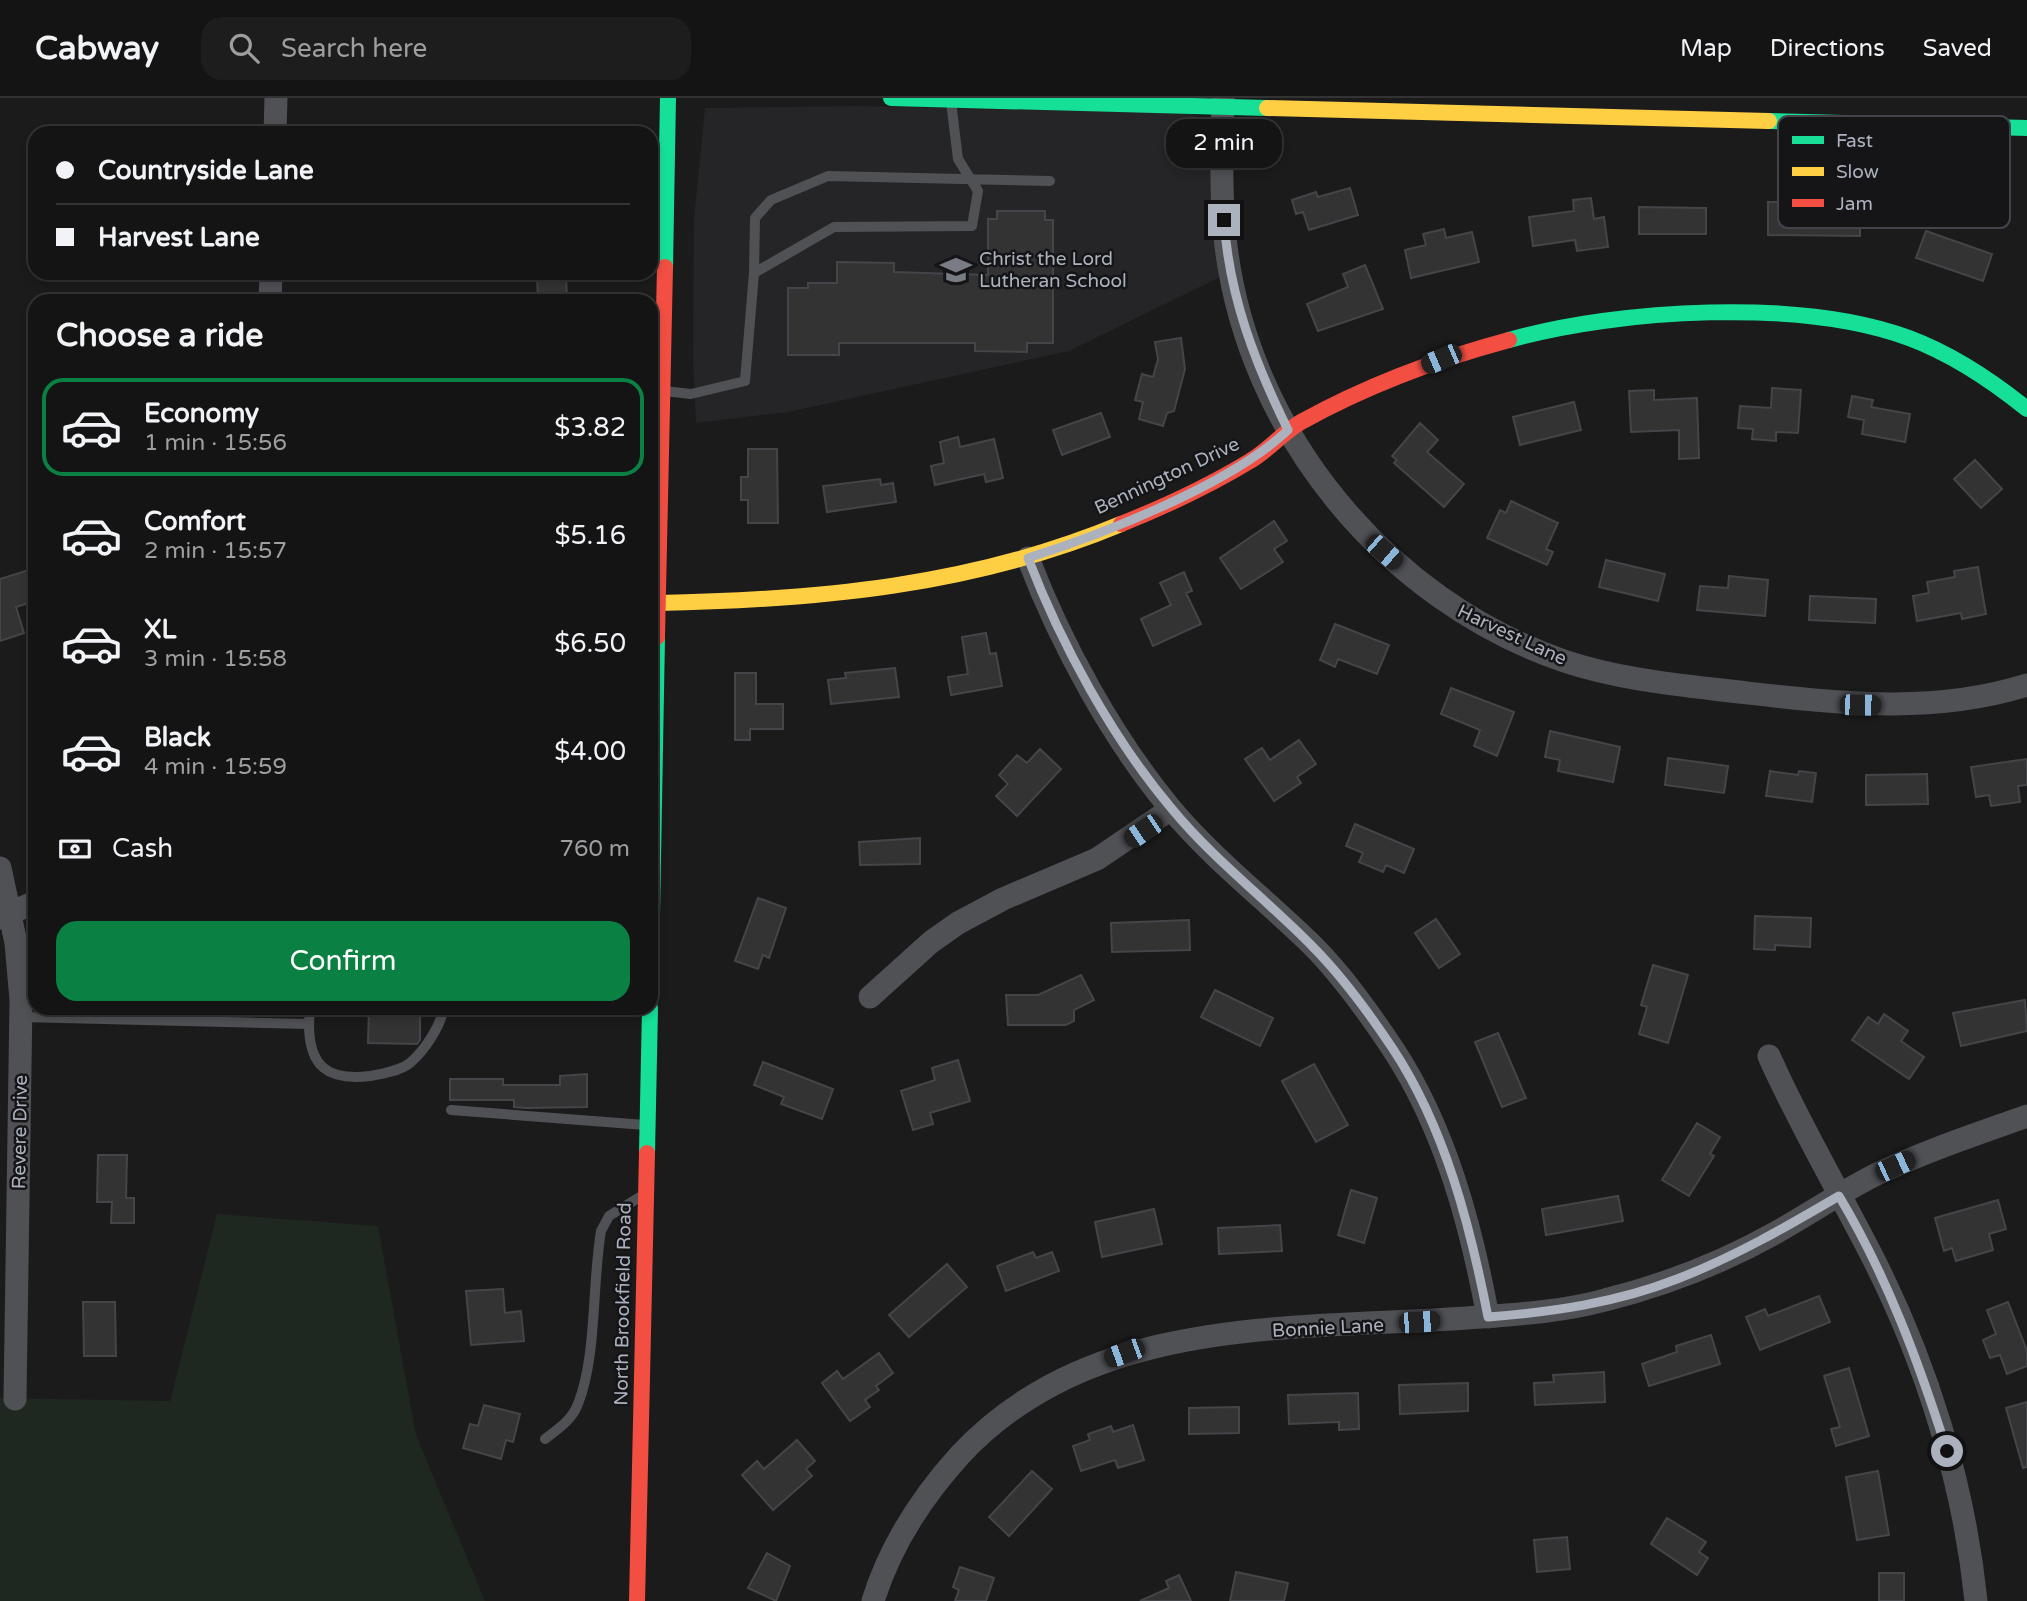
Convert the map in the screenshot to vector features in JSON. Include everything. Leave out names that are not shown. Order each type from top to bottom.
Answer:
[{"type":"street","points":[[275,126],[276,98]]},
{"type":"street","points":[[658,603],[668,98]]},
{"type":"street","points":[[891,98],[1223,102],[1778,120]]},
{"type":"street","name":"Harvest Lane","points":[[1223,102],[1222,193],[1226,247],[1233,289],[1261,376],[1305,459],[1357,524],[1412,577],[1451,607],[1493,630],[1565,661],[1645,681],[1860,705],[1938,703],[2027,685]]},
{"type":"street","name":"Bennington Drive","points":[[658,603],[816,598],[943,579],[1028,558],[1062,547],[1177,499],[1252,460],[1288,430],[1366,390],[1441,359],[1489,343],[1580,322],[1683,312],[1733,312],[1797,317],[1877,329],[1909,338],[1983,376],[2027,409]]},
{"type":"street","points":[[1028,558],[1047,608],[1079,667],[1122,740],[1171,809],[1337,972],[1395,1052],[1426,1111],[1451,1173],[1488,1317]]},
{"type":"street","points":[[870,997],[931,942],[958,923],[1003,899],[1097,859],[1171,809]]},
{"type":"street","name":"Revere Drive","points":[[0,867],[22,1017],[15,1399]]},
{"type":"street","points":[[5,915],[28,905]]},
{"type":"street","name":"North Brookfield Road","points":[[637,1601],[650,1015]]},
{"type":"street","points":[[1769,1056],[1800,1125],[1875,1262],[1929,1393],[1957,1489],[1976,1601]]},
{"type":"street","name":"Bonnie Lane","points":[[873,1601],[905,1528],[948,1468],[996,1420],[1022,1400],[1078,1371],[1124,1353],[1174,1342],[1273,1330],[1544,1312],[1603,1301],[1675,1280],[1740,1252],[1877,1174],[1931,1150],[2027,1116]]},
{"type":"lane","points":[[754,273],[834,227],[972,226],[978,191],[958,159],[951,99]]},
{"type":"lane","points":[[664,391],[691,394],[745,381],[754,273],[755,218],[771,200],[828,177],[1050,181]]},
{"type":"lane","points":[[310,1015],[309,1047],[321,1067],[345,1079],[385,1074],[409,1064],[431,1038],[441,1015]]},
{"type":"lane","points":[[22,1017],[309,1024]]},
{"type":"lane","points":[[451,1110],[648,1126]]},
{"type":"lane","points":[[545,1439],[567,1422],[578,1404],[590,1340],[601,1231],[609,1216],[623,1205],[647,1194]]},
{"type":"shaded area","name":"Christ the Lord Lutheran School","points":[[858,106],[1191,113],[1206,122],[1212,152],[1211,201],[1220,277],[1069,351],[788,412],[696,423],[693,358],[694,219],[705,108]]},
{"type":"shaded area","points":[[217,1214],[378,1226],[416,1435],[485,1601],[0,1601],[0,1398],[170,1401]]},
{"type":"building","points":[[1350,188],[1358,215],[1309,230],[1303,212],[1296,214],[1292,200],[1316,192],[1318,197]]},
{"type":"building","points":[[1591,198],[1594,219],[1604,217],[1608,247],[1577,251],[1575,240],[1533,246],[1529,217],[1574,211],[1573,200]]},
{"type":"building","points":[[1768,202],[1778,202],[1778,228],[1860,228],[1860,236],[1768,235]]},
{"type":"building","points":[[1639,207],[1706,208],[1706,234],[1639,234]]},
{"type":"building","points":[[997,211],[1045,211],[1045,220],[1053,220],[1053,343],[1027,343],[1027,352],[975,351],[975,343],[839,343],[839,355],[788,355],[788,288],[808,288],[808,283],[837,283],[837,262],[894,263],[894,272],[988,275],[988,219],[997,219]]},
{"type":"building","points":[[1444,229],[1446,238],[1472,232],[1479,262],[1411,278],[1405,250],[1426,245],[1423,234]]},
{"type":"building","points":[[1926,231],[1992,254],[1983,281],[1916,258]]},
{"type":"building","points":[[1365,265],[1383,309],[1318,331],[1307,304],[1348,287],[1343,274]]},
{"type":"building","points":[[537,280],[566,280],[567,294],[538,294]]},
{"type":"building","points":[[1181,338],[1185,369],[1174,411],[1167,413],[1163,426],[1139,419],[1143,402],[1135,400],[1142,374],[1153,377],[1158,359],[1155,342]]},
{"type":"building","points":[[1772,388],[1801,390],[1798,433],[1776,432],[1776,441],[1752,439],[1753,429],[1738,428],[1740,406],[1771,408]]},
{"type":"building","points":[[1654,390],[1654,400],[1697,398],[1699,458],[1679,459],[1679,430],[1631,432],[1629,391]]},
{"type":"building","points":[[1852,396],[1873,400],[1871,407],[1910,414],[1905,442],[1862,434],[1864,420],[1848,417]]},
{"type":"building","points":[[1574,402],[1581,430],[1520,445],[1513,417]]},
{"type":"building","points":[[1101,413],[1110,437],[1062,455],[1053,430]]},
{"type":"building","points":[[1420,423],[1438,440],[1427,452],[1464,484],[1444,507],[1394,463],[1397,460],[1392,456]]},
{"type":"building","points":[[958,437],[960,447],[994,439],[1003,478],[986,482],[984,474],[935,485],[931,466],[944,463],[940,442]]},
{"type":"building","points":[[748,449],[777,449],[778,523],[748,523],[748,500],[741,500],[741,477],[748,477]]},
{"type":"building","points":[[1975,460],[2002,489],[1981,508],[1954,479]]},
{"type":"building","points":[[880,479],[881,485],[893,483],[896,502],[827,512],[823,486]]},
{"type":"building","points":[[1511,501],[1558,523],[1546,549],[1553,552],[1547,565],[1487,538],[1500,510],[1506,513]]},
{"type":"building","points":[[1274,521],[1287,541],[1274,549],[1283,562],[1241,589],[1220,558]]},
{"type":"building","points":[[1606,560],[1665,574],[1658,601],[1599,587]]},
{"type":"building","points":[[1978,567],[1986,614],[1962,619],[1961,613],[1917,621],[1913,596],[1929,593],[1927,582],[1955,577],[1954,571]]},
{"type":"building","points":[[28,570],[28,603],[16,607],[24,633],[0,641],[0,579]]},
{"type":"building","points":[[1184,572],[1192,591],[1186,593],[1201,624],[1153,646],[1141,619],[1171,605],[1160,583]]},
{"type":"building","points":[[1729,576],[1768,580],[1765,616],[1697,610],[1700,586],[1728,588]]},
{"type":"building","points":[[1810,596],[1876,599],[1875,623],[1809,620]]},
{"type":"building","points":[[1335,624],[1389,645],[1377,674],[1338,659],[1335,667],[1320,660]]},
{"type":"building","points":[[986,633],[990,654],[996,653],[1002,686],[951,695],[948,677],[968,674],[962,637]]},
{"type":"building","points":[[895,668],[899,697],[831,704],[828,680],[846,678],[845,673]]},
{"type":"building","points":[[735,673],[756,673],[756,704],[783,704],[783,729],[750,729],[750,740],[735,740]]},
{"type":"building","points":[[1451,688],[1514,712],[1497,756],[1474,746],[1480,730],[1441,714]]},
{"type":"building","points":[[1550,731],[1620,747],[1613,782],[1558,771],[1560,760],[1545,757]]},
{"type":"building","points":[[1299,740],[1316,764],[1297,777],[1301,783],[1274,801],[1245,759],[1262,748],[1270,760]]},
{"type":"building","points":[[1040,749],[1061,769],[1017,816],[996,796],[1008,784],[999,775],[1017,755],[1027,763]]},
{"type":"building","points":[[1668,758],[1728,766],[1724,793],[1665,785]]},
{"type":"building","points":[[2027,759],[2027,785],[2018,786],[2020,802],[1991,806],[1989,795],[1976,797],[1971,767]]},
{"type":"building","points":[[1770,771],[1798,775],[1799,771],[1816,773],[1812,802],[1766,796]]},
{"type":"building","points":[[1927,774],[1928,804],[1866,805],[1866,775]]},
{"type":"building","points":[[1355,824],[1414,849],[1404,873],[1386,865],[1383,872],[1359,862],[1363,853],[1346,846]]},
{"type":"building","points":[[920,838],[920,864],[860,865],[859,842]]},
{"type":"building","points":[[758,898],[786,908],[769,958],[763,955],[758,969],[735,961]]},
{"type":"building","points":[[1755,916],[1811,918],[1810,947],[1775,945],[1775,950],[1754,949]]},
{"type":"building","points":[[1436,919],[1460,954],[1439,968],[1415,933]]},
{"type":"building","points":[[1189,920],[1190,950],[1112,952],[1111,923]]},
{"type":"building","points":[[1653,965],[1688,975],[1668,1043],[1639,1034],[1647,1007],[1641,1005]]},
{"type":"building","points":[[1081,975],[1094,1000],[1074,1010],[1074,1021],[1066,1025],[1008,1025],[1006,995],[1038,995]]},
{"type":"building","points":[[1215,990],[1273,1018],[1260,1046],[1201,1017]]},
{"type":"building","points":[[2025,1000],[2027,1031],[1961,1046],[1953,1013]]},
{"type":"building","points":[[1884,1014],[1908,1031],[1901,1041],[1924,1057],[1909,1079],[1852,1040],[1868,1017],[1878,1024]]},
{"type":"building","points":[[369,1015],[420,1015],[420,1040],[417,1044],[368,1043]]},
{"type":"building","points":[[1498,1033],[1526,1098],[1502,1107],[1475,1042]]},
{"type":"building","points":[[958,1060],[970,1101],[930,1113],[933,1124],[913,1130],[901,1091],[935,1080],[932,1068]]},
{"type":"building","points":[[763,1062],[833,1089],[822,1119],[781,1104],[784,1097],[754,1085]]},
{"type":"building","points":[[1314,1064],[1348,1125],[1316,1142],[1282,1081]]},
{"type":"building","points":[[587,1074],[587,1107],[526,1108],[514,1107],[514,1100],[450,1100],[450,1079],[503,1079],[503,1085],[560,1085],[560,1076]]},
{"type":"building","points":[[1697,1123],[1720,1137],[1710,1154],[1714,1156],[1689,1196],[1662,1180]]},
{"type":"building","points":[[98,1155],[127,1155],[126,1198],[134,1198],[134,1223],[111,1223],[112,1202],[97,1202]]},
{"type":"building","points":[[1351,1190],[1377,1198],[1364,1243],[1338,1235]]},
{"type":"building","points":[[1618,1196],[1623,1221],[1546,1235],[1542,1209]]},
{"type":"building","points":[[1998,1200],[2006,1229],[1989,1234],[1993,1250],[1956,1261],[1952,1248],[1944,1251],[1935,1218]]},
{"type":"building","points":[[1154,1209],[1162,1244],[1102,1257],[1095,1222]]},
{"type":"building","points":[[1280,1225],[1282,1251],[1219,1254],[1218,1228]]},
{"type":"building","points":[[1033,1252],[1036,1258],[1052,1252],[1059,1271],[1006,1291],[997,1266]]},
{"type":"building","points":[[947,1264],[967,1287],[909,1337],[889,1315]]},
{"type":"building","points":[[503,1289],[505,1313],[521,1311],[524,1341],[471,1345],[466,1291]]},
{"type":"building","points":[[1819,1296],[1830,1322],[1760,1350],[1746,1317],[1765,1309],[1768,1316]]},
{"type":"building","points":[[83,1302],[115,1302],[116,1356],[84,1356]]},
{"type":"building","points":[[2008,1302],[2027,1351],[2027,1366],[2007,1374],[2000,1355],[1990,1358],[1983,1340],[1996,1334],[1987,1310]]},
{"type":"building","points":[[1711,1335],[1720,1364],[1649,1386],[1642,1364],[1677,1352],[1676,1346]]},
{"type":"building","points":[[879,1353],[893,1373],[876,1386],[879,1390],[865,1400],[870,1407],[850,1421],[822,1383],[837,1371],[843,1379]]},
{"type":"building","points":[[1849,1368],[1869,1436],[1836,1446],[1831,1429],[1840,1427],[1824,1376]]},
{"type":"building","points":[[1604,1372],[1605,1402],[1535,1405],[1534,1383],[1554,1382],[1553,1375]]},
{"type":"building","points":[[1468,1383],[1468,1411],[1400,1414],[1399,1385]]},
{"type":"building","points":[[1358,1393],[1359,1429],[1339,1430],[1339,1422],[1289,1424],[1288,1395]]},
{"type":"building","points":[[2027,1402],[2027,1467],[2023,1468],[2006,1408]]},
{"type":"building","points":[[484,1405],[520,1414],[513,1442],[506,1440],[501,1459],[463,1448],[470,1424],[478,1426]]},
{"type":"building","points":[[1239,1407],[1239,1433],[1189,1434],[1189,1408]]},
{"type":"building","points":[[1133,1425],[1144,1460],[1118,1468],[1115,1460],[1081,1471],[1073,1446],[1090,1440],[1088,1434],[1111,1426],[1113,1432]]},
{"type":"building","points":[[797,1440],[815,1461],[806,1469],[812,1476],[773,1510],[742,1475],[757,1461],[764,1469]]},
{"type":"building","points":[[1032,1471],[1052,1489],[1009,1536],[989,1517]]},
{"type":"building","points":[[1878,1471],[1889,1535],[1857,1540],[1846,1477]]},
{"type":"building","points":[[1667,1518],[1706,1542],[1699,1552],[1708,1558],[1697,1575],[1651,1544]]},
{"type":"building","points":[[1567,1537],[1570,1569],[1537,1572],[1534,1540]]},
{"type":"building","points":[[767,1553],[790,1566],[776,1601],[748,1588]]},
{"type":"building","points":[[960,1567],[994,1578],[986,1601],[955,1601],[959,1590],[953,1587]]},
{"type":"building","points":[[1236,1572],[1288,1583],[1284,1601],[1230,1601]]},
{"type":"building","points":[[1879,1573],[1904,1573],[1904,1601],[1879,1601]]},
{"type":"building","points":[[1179,1575],[1191,1601],[1140,1601],[1169,1588],[1166,1581]]},
{"type":"traffic: fast","points":[[665,267],[668,98]]},
{"type":"traffic: fast","points":[[891,98],[1267,108]]},
{"type":"traffic: fast","points":[[1769,121],[1778,121]]},
{"type":"traffic: fast","points":[[2010,128],[2027,128]]},
{"type":"traffic: fast","points":[[1509,340],[1553,329],[1655,315],[1710,312],[1816,317],[1865,325],[1925,344],[1971,369],[2027,409]]},
{"type":"traffic: fast","points":[[647,1153],[650,1015]]},
{"type":"traffic: slow","points":[[1267,108],[1769,121]]},
{"type":"traffic: slow","points":[[658,603],[777,598],[894,586],[1008,562],[1121,524]]},
{"type":"traffic: jam","points":[[658,591],[665,267]]},
{"type":"traffic: jam","points":[[1121,524],[1219,479],[1257,457],[1301,422],[1351,397],[1429,365],[1509,340]]},
{"type":"traffic: jam","points":[[637,1601],[647,1153]]},
{"type":"place","name":"Christ the Lord Lutheran School","points":[[956,270]]},
{"type":"route","points":[[1224,220],[1233,289],[1246,332],[1261,376],[1288,430],[1252,460],[1177,499],[1062,547],[1028,558],[1047,608],[1104,711],[1171,809],[1337,972],[1395,1052],[1426,1111],[1456,1187],[1488,1317],[1544,1312],[1603,1301],[1675,1280],[1740,1252],[1839,1196],[1875,1262],[1907,1333],[1947,1451]]}]
